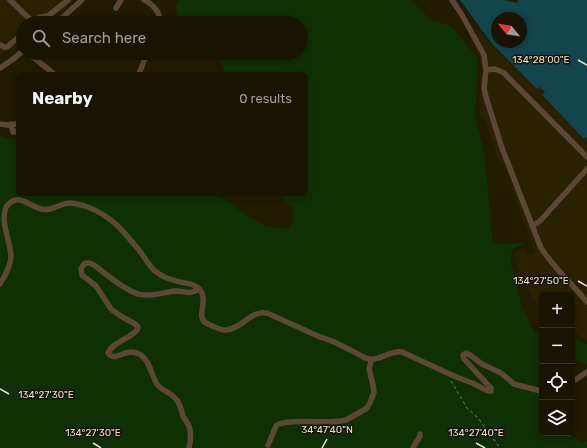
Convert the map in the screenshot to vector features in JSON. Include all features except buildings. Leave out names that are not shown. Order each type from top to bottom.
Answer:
[{"type":"street","points":[[10,0],[26,16]]},
{"type":"street","points":[[48,16],[68,0]]},
{"type":"street","points":[[64,16],[82,0]]},
{"type":"street","points":[[116,8],[120,0]]},
{"type":"street","points":[[144,0],[148,2],[160,14],[160,16]]},
{"type":"street","points":[[452,0],[484,55],[486,70],[484,88],[488,105],[502,148],[541,248],[546,256],[587,302]]},
{"type":"street","points":[[0,46],[7,47],[16,40]]},
{"type":"street","points":[[0,68],[16,57]]},
{"type":"street","points":[[37,60],[52,72]]},
{"type":"street","points":[[140,72],[144,60]]},
{"type":"street","points":[[486,70],[495,69],[504,73],[587,157]]},
{"type":"street","points":[[0,124],[16,124]]},
{"type":"street","points":[[11,124],[13,132],[16,131]]},
{"type":"street","points":[[532,226],[540,221],[587,170]]},
{"type":"street","points":[[0,284],[8,269],[11,256],[1,222],[2,214],[5,208],[14,200],[20,200],[45,210],[71,203],[96,210],[111,219],[122,229],[156,272],[169,279],[190,284],[199,289],[204,301],[202,319],[205,323],[223,330],[228,330],[236,327],[248,318],[257,314],[262,312],[267,313],[320,337],[337,342],[364,357],[372,359],[398,351],[448,374],[472,383],[488,392],[491,391],[491,388],[466,362],[463,357],[466,353],[482,364],[501,373],[514,384],[539,391]]},
{"type":"street","points":[[189,448],[191,438],[190,429],[179,402],[157,384],[145,358],[132,351],[114,357],[108,354],[109,349],[133,334],[138,327],[111,309],[96,286],[82,275],[81,269],[84,264],[90,263],[115,282],[135,293],[142,295],[156,295],[174,291],[192,293],[199,289]]},
{"type":"street","points":[[268,445],[275,427],[283,423],[346,420],[366,409],[374,392],[369,368],[372,359]]},
{"type":"street","points":[[575,380],[587,372]]},
{"type":"street","points":[[413,448],[420,434]]},
{"type":"path","points":[[448,374],[448,378],[467,408],[477,416],[500,448]]},
{"type":"shaded area","points":[[0,0],[75,0],[56,16],[16,16],[16,48],[0,56]]},
{"type":"shaded area","points":[[481,31],[491,45],[491,48],[494,48],[537,89],[540,87],[545,92],[543,95],[585,138],[587,137],[587,341],[575,333],[575,292],[539,292],[539,306],[532,299],[526,284],[521,283],[514,253],[524,247],[528,255],[535,253],[505,169],[499,162],[485,120],[480,117],[481,64],[476,50],[469,38]]},
{"type":"green space","points":[[179,0],[411,0],[432,21],[449,25],[458,34],[477,57],[478,69],[475,116],[484,149],[493,244],[527,243],[513,249],[510,260],[522,306],[528,317],[531,328],[539,335],[539,436],[572,436],[581,442],[587,441],[587,448],[0,448],[0,136],[7,139],[16,139],[16,196],[220,196],[246,215],[266,226],[289,229],[294,220],[292,207],[280,196],[308,196],[308,72],[225,72],[220,60],[308,60],[308,16],[178,16],[176,7]]},
{"type":"green space","points":[[575,336],[580,341],[587,344],[587,365],[575,359]]},
{"type":"water","points":[[460,0],[503,0],[517,3],[518,0],[587,0],[587,137],[584,139],[542,95],[545,92],[540,87],[537,89],[496,48],[527,48],[527,12],[491,12],[491,43]]}]
